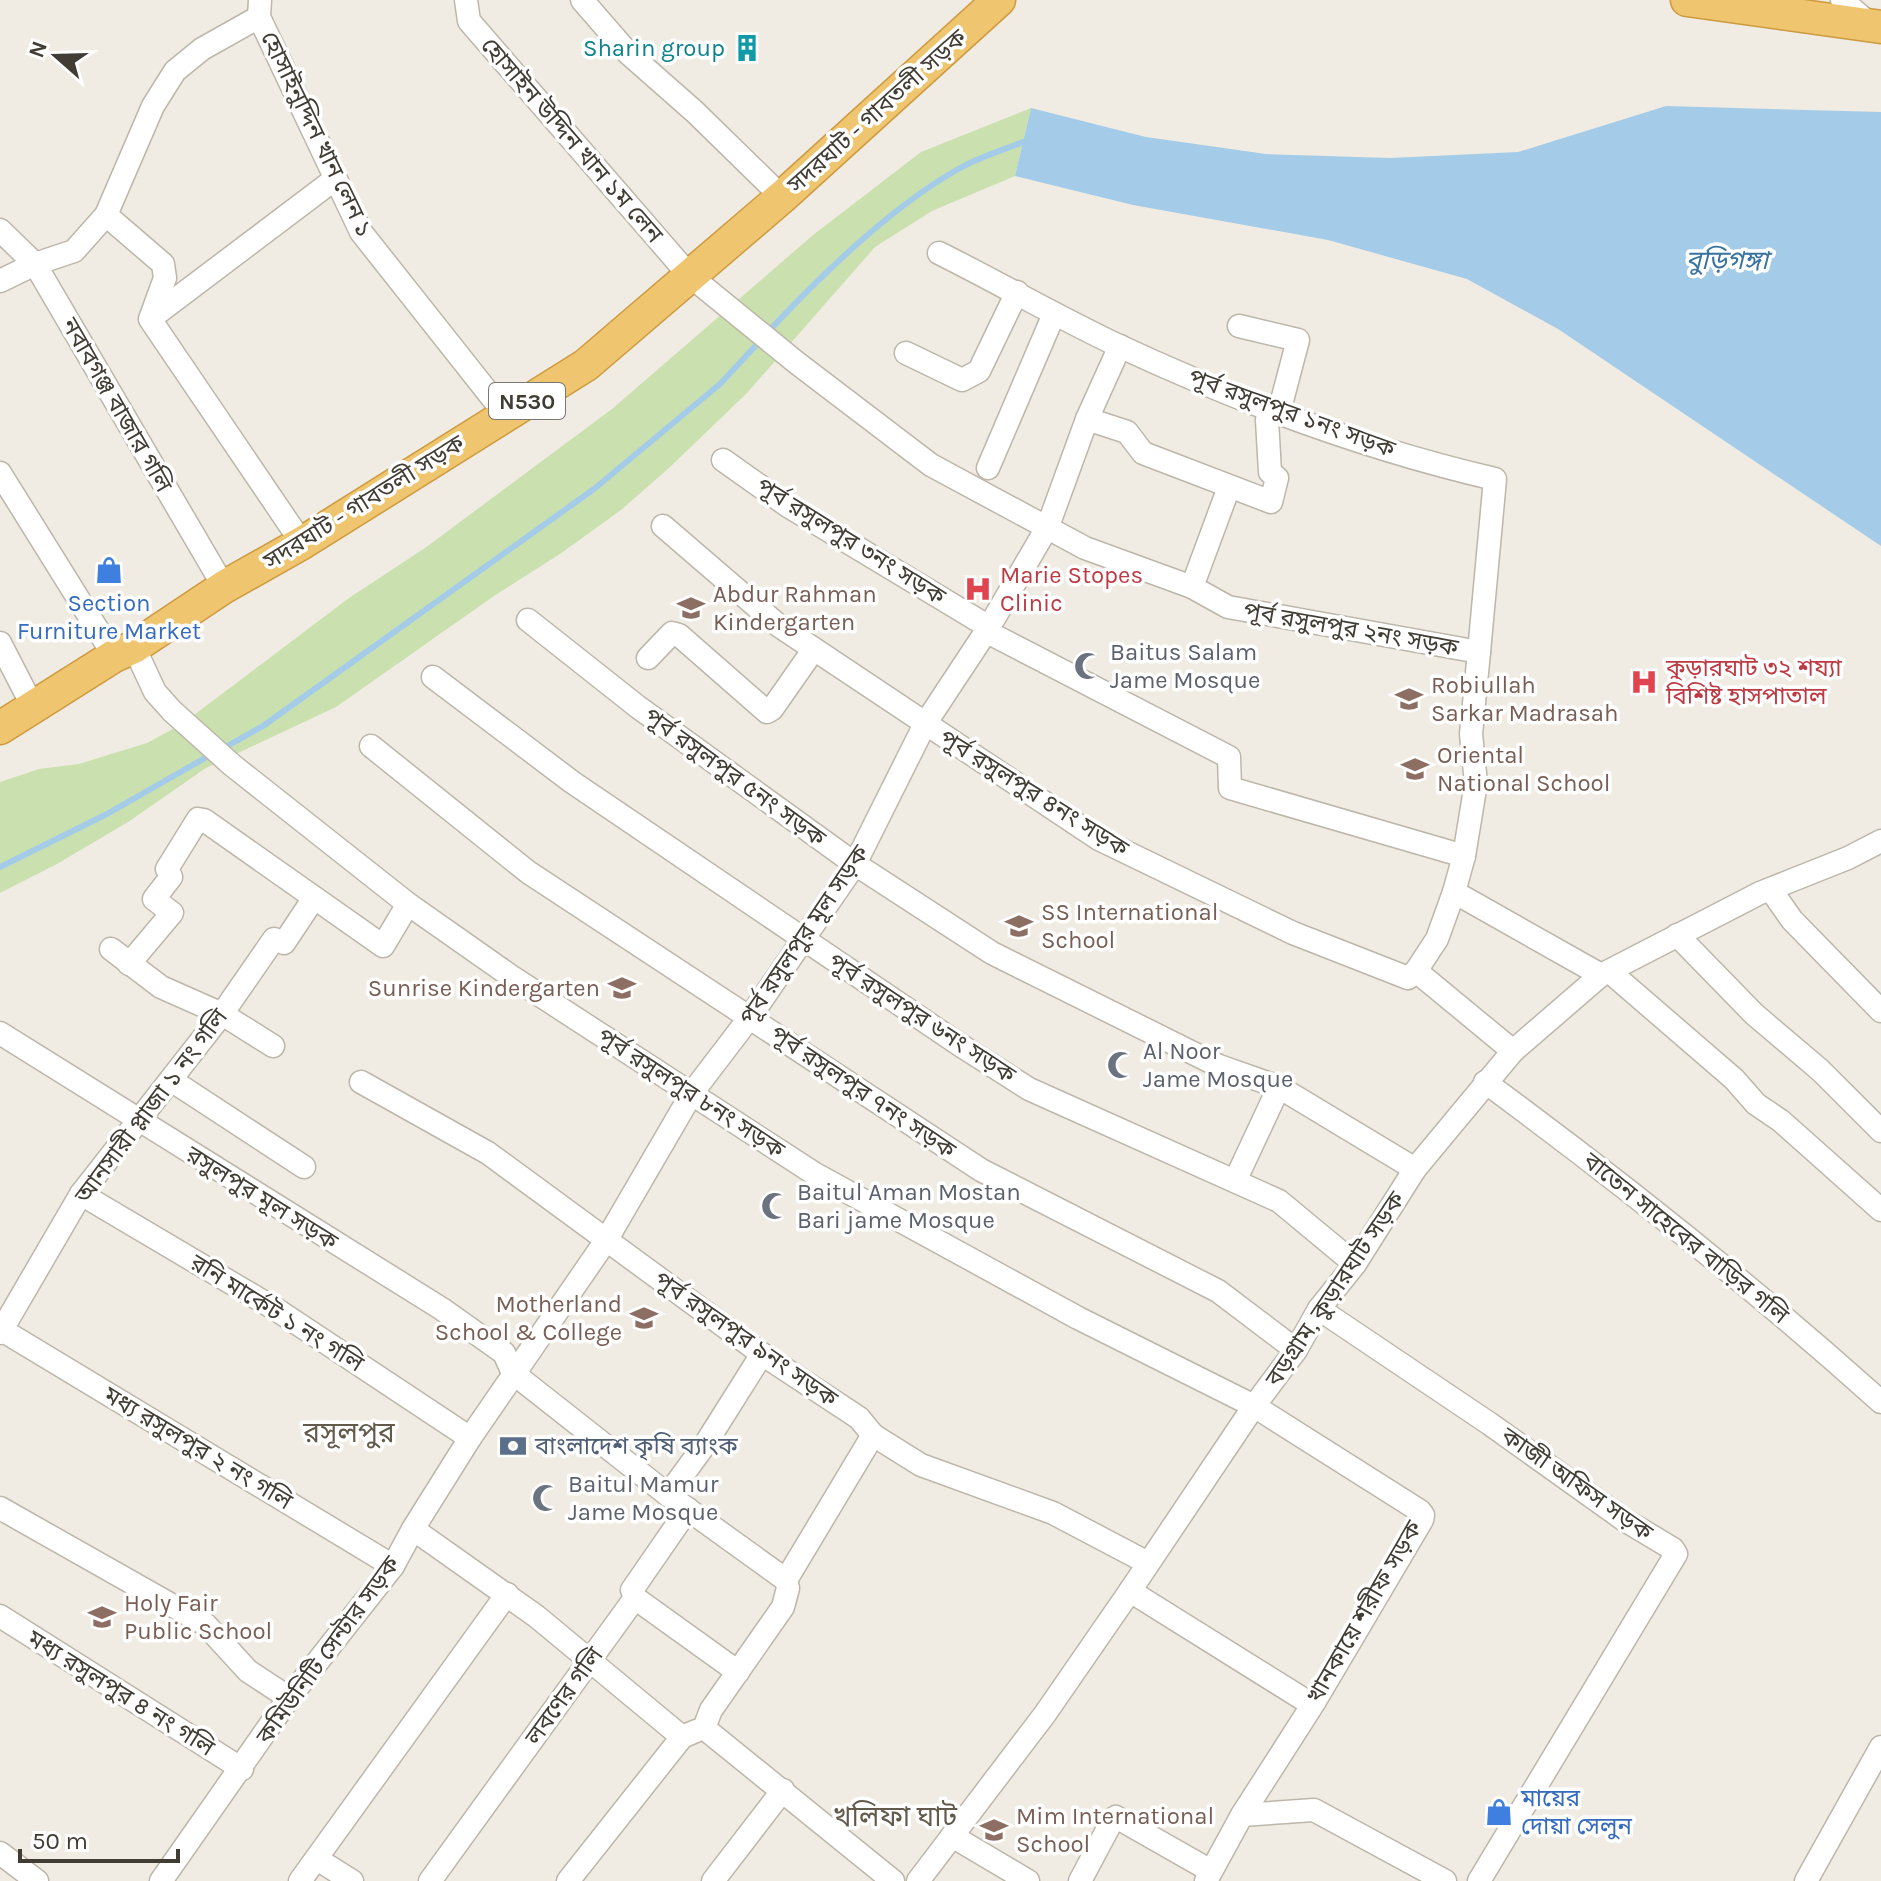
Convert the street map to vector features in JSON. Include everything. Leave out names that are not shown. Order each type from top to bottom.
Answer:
[{"type":"highway","name":"সদরঘাট - গাবতলী সড়ক","points":[[0,728],[586,365],[698,283],[782,197],[999,0]]},
{"type":"highway","points":[[1687,0],[1876,27]]},
{"type":"street","name":"হোসাইন উদ্দিন খান ১ম লেন","points":[[466,0],[469,21],[698,283],[797,363]]},
{"type":"street","points":[[582,0],[628,53],[695,112],[782,197]]},
{"type":"street","points":[[1842,0],[1876,27]]},
{"type":"street","points":[[0,281],[35,264],[74,251],[106,215],[153,106],[175,71],[259,8]]},
{"type":"street","name":"হোসাইনুদ্দিন খান লেন ১","points":[[259,8],[361,232],[505,414]]},
{"type":"street","points":[[150,319],[335,179]]},
{"type":"street","points":[[106,215],[163,264],[165,278],[150,319]]},
{"type":"street","name":"নবাবগঞ্জ বাজার গলি","points":[[0,230],[35,264],[224,587]]},
{"type":"street","name":"পূর্ব রসুলপুর ১নং সড়ক","points":[[939,253],[1120,346],[1279,412],[1389,451],[1495,479],[1479,652]]},
{"type":"street","points":[[906,353],[962,380],[979,371],[1017,292]]},
{"type":"street","points":[[988,468],[1054,314]]},
{"type":"street","points":[[150,319],[302,543]]},
{"type":"street","points":[[1087,419],[1127,432],[1143,453],[1271,502],[1277,478],[1270,472],[1267,420],[1279,412],[1298,340],[1239,326]]},
{"type":"street","name":"পূর্ব রসুলপুর মূল সড়ক","points":[[513,1373],[607,1239],[692,1093],[750,1017],[855,864],[925,724],[989,627],[1048,526],[1087,419],[1120,346]]},
{"type":"street","name":"পূর্ব রসুলপুর ২নং সড়ক","points":[[797,363],[931,465],[1085,548],[1192,587],[1228,607],[1479,652],[1471,734],[1476,783],[1464,856]]},
{"type":"street","name":"পূর্ব রসুলপুর ৩নং সড়ক","points":[[723,460],[788,506],[989,627],[993,635],[1229,757],[1230,788],[1464,856]]},
{"type":"street","name":"পূর্ব রসুলপুর ৮নং সড়ক","points":[[0,473],[124,652],[172,711],[232,765],[408,904],[512,977],[815,1174],[1078,1318],[1254,1406]]},
{"type":"street","points":[[1192,587],[1229,487]]},
{"type":"street","name":"পূর্ব রসুলপুর ৪নং সড়ক","points":[[663,526],[778,625],[1099,839],[1293,933],[1408,978],[1416,971]]},
{"type":"street","name":"পূর্ব রসুলপুর ৫নং সড়ক","points":[[528,620],[638,707],[855,864],[992,953],[1219,1066],[1279,1087],[1415,1169]]},
{"type":"street","points":[[648,658],[672,633],[679,635],[767,712],[814,649]]},
{"type":"street","points":[[0,643],[33,707]]},
{"type":"street","name":"পূর্ব রসুলপুর ৬নং সড়ক","points":[[433,677],[572,782],[1029,1089],[1279,1201],[1355,1264]]},
{"type":"street","name":"পূর্ব রসুলপুর ৭নং সড়ক","points":[[371,746],[528,872],[981,1170],[1218,1291],[1296,1350]]},
{"type":"street","points":[[129,964],[172,913],[154,899],[171,877],[167,869],[198,819],[204,820],[383,946],[408,904]]},
{"type":"street","name":"বড়গ্রাম, কুড়ারঘাট সড়ক","points":[[918,1881],[1045,1714],[1254,1406],[1296,1350],[1319,1309],[1355,1264],[1415,1169],[1513,1051],[1606,974],[1760,893],[1848,858],[1881,841]]},
{"type":"street","points":[[1464,856],[1437,939],[1416,971],[1513,1051]]},
{"type":"street","points":[[1771,890],[1792,920],[1881,1011]]},
{"type":"street","points":[[1454,892],[1606,974],[1734,1079],[1756,1104],[1781,1121],[1881,1210]]},
{"type":"street","name":"আনসারী প্লাজা ১ নং গলি","points":[[1,1331],[81,1194],[222,1014],[274,939],[284,943],[314,898]]},
{"type":"street","points":[[1677,935],[1754,1014],[1820,1070],[1881,1131]]},
{"type":"street","points":[[111,949],[161,987],[222,1014],[273,1046]]},
{"type":"street","name":"রসুলপুর মূল সড়ক","points":[[0,1033],[442,1309],[504,1353],[513,1373],[668,1495],[786,1580]]},
{"type":"street","points":[[171,1080],[304,1167]]},
{"type":"street","name":"পূর্ব রসুলপুর ৯নং সড়ক","points":[[361,1082],[488,1153],[762,1354],[859,1418],[873,1435],[921,1465],[1053,1513],[1148,1563]]},
{"type":"street","name":"বাতেন সাহেবের বাড়ির গলি","points":[[1485,1082],[1583,1154],[1830,1356],[1881,1402]]},
{"type":"street","points":[[1235,1181],[1279,1087]]},
{"type":"street","name":"রনি মার্কেট ১ নং গলি","points":[[81,1194],[277,1310],[470,1438]]},
{"type":"street","name":"কাজী অফিস সড়ক","points":[[1319,1309],[1490,1424],[1623,1519],[1673,1549],[1676,1554],[1479,1881]]},
{"type":"street","name":"মধ্য রসুলপুর ২ নং গলি","points":[[1,1331],[393,1566]]},
{"type":"street","points":[[668,1495],[706,1443],[762,1354]]},
{"type":"street","name":"কমিউনিটি সেন্টার সড়ক","points":[[161,1881],[289,1698],[393,1566],[413,1529],[513,1373]]},
{"type":"street","name":"খানকায়ে শরীফ সড়ক","points":[[1208,1876],[1242,1815],[1371,1608],[1423,1515],[1254,1406]]},
{"type":"street","points":[[568,1881],[682,1737],[704,1728],[711,1710],[783,1607],[788,1588],[786,1580],[873,1435]]},
{"type":"street","points":[[0,1508],[205,1624],[248,1671],[289,1698]]},
{"type":"street","name":"লবণের গলি","points":[[430,1881],[635,1598],[632,1590],[688,1509]]},
{"type":"street","points":[[413,1529],[507,1594],[682,1737]]},
{"type":"street","points":[[1130,1591],[1311,1704]]},
{"type":"street","points":[[300,1881],[507,1594]]},
{"type":"street","points":[[635,1598],[738,1672]]},
{"type":"street","name":"মধ্য রসুলপুর ৪ নং গলি","points":[[0,1616],[242,1769]]},
{"type":"street","points":[[704,1728],[893,1881]]},
{"type":"street","points":[[1806,1881],[1881,1747]]},
{"type":"street","points":[[713,1881],[783,1790]]},
{"type":"street","points":[[1242,1815],[1314,1810],[1445,1881]]},
{"type":"street","points":[[1080,1881],[1116,1817],[1208,1876]]},
{"type":"street","points":[[952,1836],[1028,1881]]},
{"type":"street","points":[[0,1853],[37,1881]]},
{"type":"street","points":[[317,1859],[352,1881]]},
{"type":"green space","points":[[1031,108],[1015,176],[932,211],[875,247],[747,393],[621,510],[336,707],[206,768],[128,822],[0,893],[0,782],[39,769],[79,764],[147,743],[182,724],[349,598],[425,548],[612,409],[813,235],[921,152]]},
{"type":"water","name":"বুড়িগঙ্গা","points":[[1666,106],[1881,112],[1881,546],[1558,329],[1467,279],[1328,240],[1133,205],[1015,176],[1031,108],[1146,137],[1266,154],[1390,158],[1518,152]]},
{"type":"waterway","points":[[767,333],[834,265],[909,202],[960,168],[1023,142]]},
{"type":"waterway","points":[[222,749],[263,726],[594,489],[720,384],[760,341]]},
{"type":"waterway","points":[[0,867],[107,814],[212,754]]},
{"type":"place","name":"Sharin group","points":[[747,48]]},
{"type":"place","name":"Section Furniture Market","points":[[109,570]]},
{"type":"place","name":"Marie Stopes Clinic","points":[[978,589]]},
{"type":"place","name":"Abdur Rahman Kindergarten","points":[[691,608]]},
{"type":"place","name":"Baitus Salam Jame Mosque","points":[[1088,666]]},
{"type":"place","name":"কুড়ারঘাট ৩২ শয্যা বিশিষ্ট হাসপাতাল","points":[[1644,682]]},
{"type":"place","name":"Robiullah Sarkar Madrasah","points":[[1409,699]]},
{"type":"place","name":"Oriental National School","points":[[1415,769]]},
{"type":"place","name":"SS International School","points":[[1019,926]]},
{"type":"place","name":"Sunrise Kindergarten","points":[[622,988]]},
{"type":"place","name":"Al Noor Jame Mosque","points":[[1121,1065]]},
{"type":"place","name":"Baitul Aman Mostan Bari jame Mosque","points":[[775,1206]]},
{"type":"place","name":"Motherland School & College","points":[[644,1318]]},
{"type":"place","name":"বাংলাদেশ কৃষি ব্যাংক","points":[[513,1446]]},
{"type":"place","name":"Baitul Mamur Jame Mosque","points":[[546,1498]]},
{"type":"place","name":"Holy Fair Public School","points":[[102,1617]]},
{"type":"place","name":"মায়ের দোয়া সেলুন","points":[[1499,1812]]},
{"type":"place","name":"Mim International School","points":[[994,1830]]},
{"type":"district","name":"রসূলপুর","points":[[349,1432]]},
{"type":"district","name":"খলিফা ঘাট","points":[[895,1816]]}]
